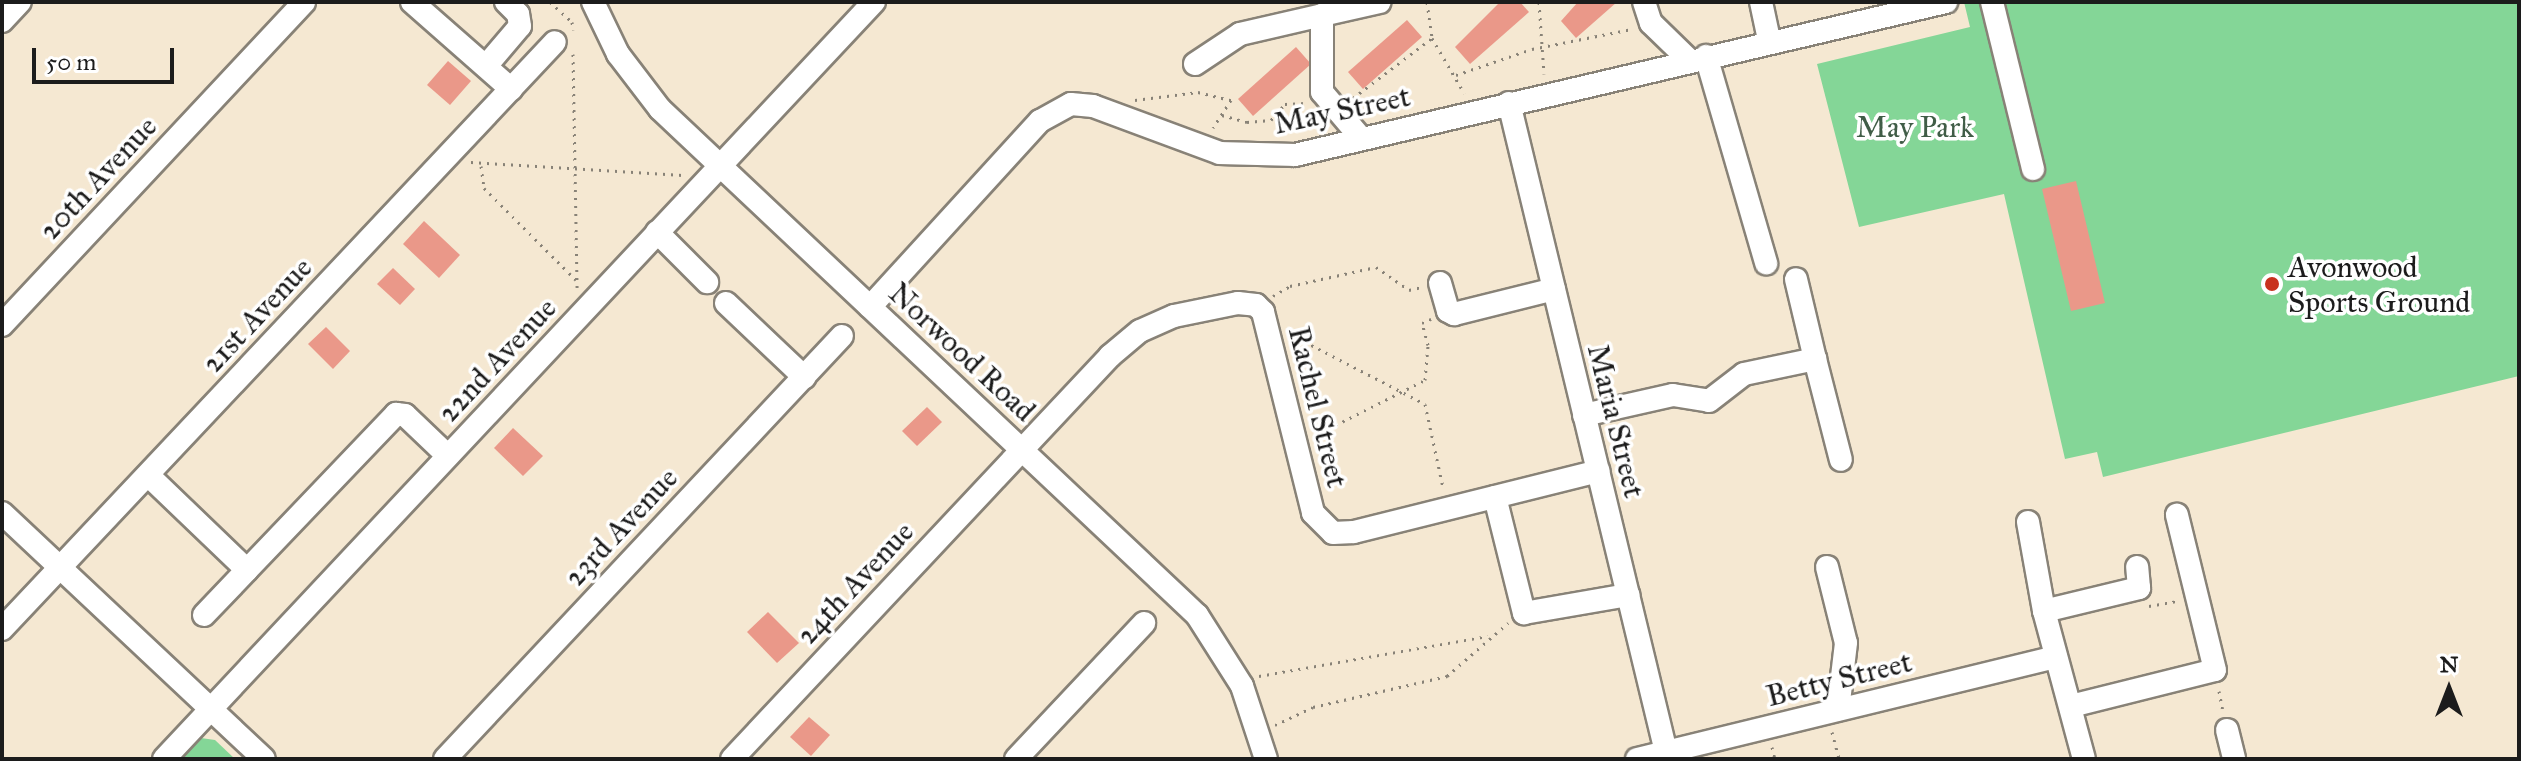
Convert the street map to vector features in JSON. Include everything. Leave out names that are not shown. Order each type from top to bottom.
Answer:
[{"type":"street","points":[[2,21],[20,2]]},
{"type":"street","name":"20th Avenue","points":[[2,325],[304,2]]},
{"type":"street","points":[[412,2],[511,89]]},
{"type":"street","points":[[486,66],[520,26],[518,14],[506,2]]},
{"type":"street","name":"Norwood Road","points":[[593,2],[634,78],[719,164],[1212,633],[1246,694],[1266,759]]},
{"type":"street","name":"22nd Avenue","points":[[164,759],[874,2]]},
{"type":"street","points":[[1195,64],[1240,34],[1380,2]]},
{"type":"street","points":[[1761,2],[1769,40]]},
{"type":"street","name":"May Street","points":[[870,307],[1040,121],[1061,108],[1093,106],[1200,149],[1234,156],[1295,155],[1769,40],[1946,2]]},
{"type":"street","points":[[1992,2],[2033,169]]},
{"type":"street","points":[[1647,12],[1698,58],[1766,263]]},
{"type":"street","points":[[1322,15],[1322,92],[1361,138]]},
{"type":"street","name":"21st Avenue","points":[[2,629],[511,89],[567,44]]},
{"type":"street","name":"Maria Street","points":[[1509,103],[1666,752]]},
{"type":"street","points":[[657,232],[707,282]]},
{"type":"street","points":[[1796,279],[1841,460]]},
{"type":"street","points":[[1440,283],[1448,311],[1457,313],[1554,289]]},
{"type":"street","points":[[726,303],[804,377]]},
{"type":"street","name":"Rachel Street","points":[[1021,449],[1140,331],[1206,308],[1256,305],[1271,333],[1313,513],[1325,530],[1342,534],[1598,471]]},
{"type":"street","name":"23rd Avenue","points":[[445,759],[842,336]]},
{"type":"street","points":[[1584,415],[1673,395],[1709,401],[1744,374],[1815,359]]},
{"type":"street","points":[[204,615],[396,414],[405,415],[448,456]]},
{"type":"street","name":"24th Avenue","points":[[732,759],[1021,449]]},
{"type":"street","points":[[148,475],[247,570]]},
{"type":"street","points":[[1495,497],[1524,613],[1628,595]]},
{"type":"street","points":[[2,513],[264,759]]},
{"type":"street","points":[[2071,706],[2215,670],[2177,515]]},
{"type":"street","points":[[2028,522],[2044,611],[2084,759]]},
{"type":"street","points":[[1827,567],[1846,643],[1832,712]]},
{"type":"street","points":[[2044,611],[2138,577]]},
{"type":"street","points":[[1016,759],[1144,623]]},
{"type":"street","name":"Betty Street","points":[[1637,759],[2056,657]]},
{"type":"street","points":[[2227,730],[2234,759]]},
{"type":"path","points":[[550,2],[572,22],[567,44],[576,170],[576,280],[582,313]]},
{"type":"path","points":[[1427,2],[1432,38],[1462,86]]},
{"type":"path","points":[[1539,2],[1542,66]]},
{"type":"path","points":[[1456,75],[1647,12]]},
{"type":"path","points":[[1146,95],[1198,92],[1231,100],[1215,125]]},
{"type":"path","points":[[448,156],[481,165],[690,176]]},
{"type":"path","points":[[481,165],[484,188],[576,280]]},
{"type":"path","points":[[1256,305],[1290,286],[1347,270],[1376,267],[1409,290],[1440,283]]},
{"type":"path","points":[[1297,446],[1340,419],[1425,380],[1428,345],[1422,323],[1448,311]]},
{"type":"path","points":[[1271,333],[1293,335],[1425,404],[1448,509]]},
{"type":"path","points":[[2138,577],[2146,607],[2196,597]]},
{"type":"path","points":[[1258,676],[1491,635],[1447,676],[1313,707],[1275,725]]},
{"type":"path","points":[[2215,670],[2227,730]]},
{"type":"path","points":[[1832,712],[1839,759]]},
{"type":"green space","name":"Avonwood Sports Ground","points":[[1964,2],[2519,2],[2519,376],[2103,477],[2097,452],[2065,459],[2004,194],[1859,227],[1817,64],[1970,27]]},
{"type":"green space","points":[[201,738],[215,740],[235,759],[181,759]]},
{"type":"building","points":[[1500,2],[1520,2],[1529,12],[1470,64],[1455,47]]},
{"type":"building","points":[[1578,2],[1617,2],[1576,38],[1561,21]]},
{"type":"building","points":[[1407,20],[1422,37],[1363,89],[1348,72]]},
{"type":"building","points":[[1296,47],[1311,64],[1253,116],[1238,99]]},
{"type":"building","points":[[448,61],[471,81],[450,105],[427,85]]},
{"type":"building","points":[[2076,181],[2105,303],[2071,311],[2042,189]]},
{"type":"building","points":[[424,221],[460,255],[439,278],[403,244]]},
{"type":"building","points":[[393,268],[415,289],[400,305],[377,284]]},
{"type":"building","points":[[326,327],[350,351],[333,369],[308,344]]},
{"type":"building","points":[[927,407],[942,422],[917,446],[902,431]]},
{"type":"building","points":[[513,428],[543,456],[523,476],[494,448]]},
{"type":"building","points":[[768,612],[799,643],[777,663],[747,632]]},
{"type":"building","points":[[809,717],[830,735],[811,756],[790,737]]},
{"type":"place","name":"Avonwood Sports Ground","points":[[2272,284]]},
{"type":"park label","name":"May Park","points":[[1915,127]]}]
